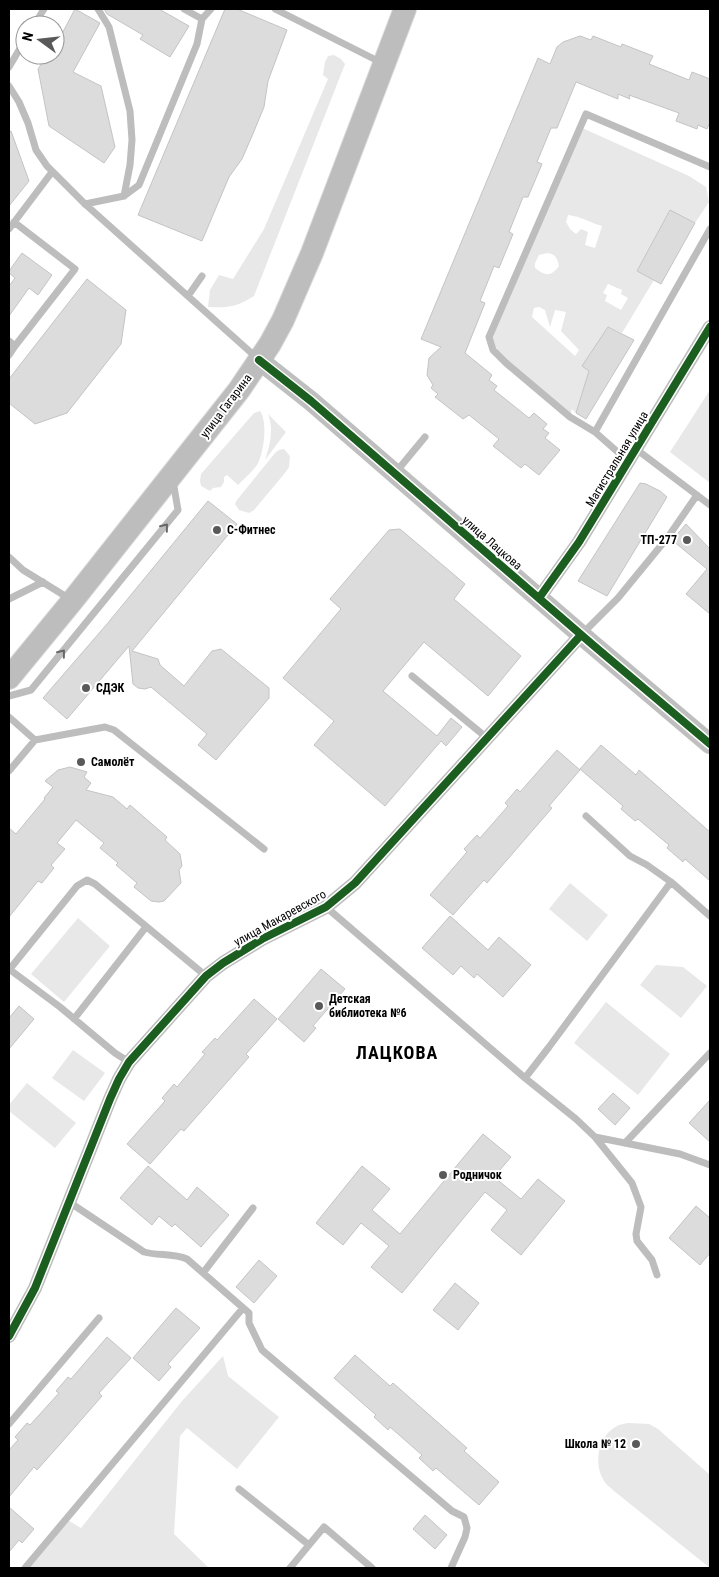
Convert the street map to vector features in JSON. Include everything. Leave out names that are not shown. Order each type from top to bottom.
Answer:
[{"type":"main road","name":"улица Гагарина","points":[[9,678],[172,476],[260,360],[298,289],[405,9]]},
{"type":"street","name":"Магистральная улица","points":[[539,598],[579,542],[710,328]]},
{"type":"street","name":"улица Лацкова","points":[[260,360],[311,401],[710,744]]},
{"type":"street","name":"улица Макаревского","points":[[9,1336],[35,1288],[110,1099],[129,1062],[206,976],[262,939],[326,907],[356,883],[581,635]]},
{"type":"lane","points":[[98,9],[109,28],[130,111],[132,140],[130,165],[124,196]]},
{"type":"lane","points":[[184,9],[202,20]]},
{"type":"lane","points":[[85,204],[124,196],[139,185],[197,44],[202,20],[211,9]]},
{"type":"lane","points":[[275,9],[385,64]]},
{"type":"lane","points":[[9,86],[28,123],[36,150],[52,172],[85,204],[260,360]]},
{"type":"lane","points":[[629,462],[595,432],[570,416],[506,363],[493,350],[488,337],[586,114],[710,167]]},
{"type":"lane","points":[[9,229],[52,172]]},
{"type":"lane","points":[[9,355],[75,269],[14,222]]},
{"type":"lane","points":[[595,432],[710,229]]},
{"type":"lane","points":[[188,296],[202,276]]},
{"type":"lane","points":[[9,341],[15,346]]},
{"type":"lane","points":[[395,473],[425,437]]},
{"type":"lane","points":[[636,449],[710,505]]},
{"type":"lane","points":[[9,696],[31,690],[178,510],[172,476]]},
{"type":"lane","points":[[581,635],[618,598],[668,537],[697,495]]},
{"type":"lane","points":[[9,557],[23,570],[73,600]]},
{"type":"lane","points":[[9,599],[43,582]]},
{"type":"lane","points":[[412,676],[487,738]]},
{"type":"lane","points":[[9,718],[36,740]]},
{"type":"lane","points":[[9,771],[36,740],[105,727],[114,730],[264,849]]},
{"type":"lane","points":[[586,816],[630,856],[670,882],[710,916]]},
{"type":"lane","points":[[129,1062],[9,969],[77,886],[87,880],[95,884],[206,976]]},
{"type":"lane","points":[[525,1078],[670,882]]},
{"type":"lane","points":[[326,907],[594,1136],[632,1183],[640,1207],[636,1234],[637,1241],[652,1260],[657,1275]]},
{"type":"lane","points":[[74,1019],[146,927]]},
{"type":"lane","points":[[625,1143],[710,1053]]},
{"type":"lane","points":[[594,1136],[680,1154],[710,1165]]},
{"type":"lane","points":[[69,1202],[144,1252],[179,1256],[187,1259],[249,1313],[249,1323],[262,1350],[452,1511],[464,1517],[467,1528],[465,1537],[451,1568]]},
{"type":"lane","points":[[203,1273],[253,1208]]},
{"type":"lane","points":[[25,1568],[243,1308]]},
{"type":"lane","points":[[9,1424],[99,1318]]},
{"type":"lane","points":[[240,1489],[309,1545]]},
{"type":"lane","points":[[290,1568],[324,1527],[372,1568]]},
{"type":"shaded area","points":[[334,55],[345,64],[254,296],[232,306],[208,307],[210,290],[219,275],[233,279],[264,229],[328,79],[323,75],[325,62],[328,56]]},
{"type":"shaded area","points":[[580,127],[689,176],[706,187],[709,202],[695,223],[670,210],[637,271],[654,280],[622,333],[608,327],[583,366],[589,371],[576,413],[572,409],[570,417],[506,363],[489,337]],"holes":[[[568,215],[602,226],[595,248],[585,245],[588,232],[581,229],[576,234],[566,222]],[[547,253],[554,255],[559,266],[551,274],[542,273],[535,268],[539,255]],[[608,284],[622,290],[621,294],[628,298],[621,310],[605,301],[607,295],[603,293]],[[539,307],[545,310],[550,327],[555,310],[566,312],[561,331],[579,350],[575,356],[532,317],[534,308]]]},
{"type":"shaded area","points":[[710,390],[710,483],[670,452]]},
{"type":"shaded area","points":[[260,411],[264,422],[264,438],[262,453],[255,468],[238,485],[227,475],[224,477],[221,487],[213,488],[210,491],[201,486],[201,474],[254,413]]},
{"type":"shaded area","points":[[268,414],[286,432],[265,460],[271,431]]},
{"type":"shaded area","points":[[284,449],[290,456],[289,467],[285,473],[254,510],[249,513],[239,510],[235,504],[237,500],[275,453]]},
{"type":"shaded area","points":[[570,883],[608,915],[587,941],[549,909]]},
{"type":"shaded area","points":[[78,918],[110,946],[64,1002],[31,974]]},
{"type":"shaded area","points":[[656,965],[683,967],[707,986],[681,1018],[640,985]]},
{"type":"shaded area","points":[[606,1002],[670,1054],[638,1095],[574,1043]]},
{"type":"shaded area","points":[[73,1050],[105,1073],[84,1101],[52,1078]]},
{"type":"shaded area","points":[[27,1083],[76,1123],[55,1148],[9,1111],[9,1105]]},
{"type":"shaded area","points":[[223,1356],[228,1376],[279,1417],[237,1469],[187,1428],[180,1436],[174,1534],[209,1568],[25,1568],[66,1519],[81,1528],[182,1401]]},
{"type":"shaded area","points":[[628,1423],[649,1424],[658,1429],[710,1475],[710,1568],[604,1481],[598,1465],[602,1442],[611,1430],[618,1425]]},
{"type":"building","points":[[75,9],[100,23],[73,72],[101,86],[115,147],[104,163],[49,126],[38,69],[41,65],[65,65],[65,28]]},
{"type":"building","points":[[104,9],[159,9],[189,26],[170,57],[140,39],[143,35],[107,14]]},
{"type":"building","points":[[225,9],[237,9],[287,30],[268,81],[264,107],[242,159],[229,177],[202,241],[138,215]]},
{"type":"building","points":[[580,36],[591,40],[593,36],[621,47],[622,44],[653,56],[649,64],[689,80],[692,72],[710,79],[710,122],[707,129],[698,125],[697,129],[676,121],[679,113],[629,95],[630,99],[618,94],[618,99],[576,82],[557,128],[551,128],[537,162],[542,164],[528,197],[523,197],[509,232],[513,234],[499,268],[494,266],[480,301],[485,303],[465,353],[492,375],[489,380],[497,386],[494,390],[529,418],[534,413],[547,424],[543,429],[549,433],[545,438],[560,450],[539,475],[525,464],[521,468],[493,446],[499,439],[469,415],[463,419],[435,397],[438,394],[431,388],[433,385],[427,375],[429,358],[441,347],[421,339],[538,58],[550,64],[557,47],[563,42]]},
{"type":"building","points":[[11,131],[29,181],[9,206],[9,132]]},
{"type":"building","points":[[670,210],[695,223],[661,284],[637,271]]},
{"type":"building","points":[[22,253],[52,275],[38,295],[29,288],[9,316],[9,286],[15,278],[9,271]]},
{"type":"building","points":[[87,279],[126,310],[121,344],[67,413],[35,424],[9,403],[9,379]]},
{"type":"building","points":[[608,327],[634,340],[586,419],[576,413],[589,371],[582,366]]},
{"type":"building","points":[[640,483],[660,491],[667,497],[607,596],[578,581]]},
{"type":"building","points":[[208,501],[237,524],[132,651],[158,659],[160,665],[184,686],[212,651],[221,649],[269,688],[269,698],[216,760],[198,745],[207,734],[151,687],[145,689],[138,688],[133,684],[129,646],[67,719],[43,698],[107,624]]},
{"type":"building","points":[[686,524],[710,549],[710,614],[686,594],[707,569],[672,540]]},
{"type":"building","points":[[400,529],[465,584],[454,599],[521,656],[488,696],[424,642],[383,691],[437,736],[451,718],[462,727],[446,746],[441,741],[385,806],[314,745],[334,721],[283,678],[341,609],[330,599],[389,530]]},
{"type":"building","points":[[601,745],[636,775],[639,770],[710,832],[710,881],[685,859],[683,862],[667,848],[669,845],[638,819],[635,821],[621,809],[623,806],[580,769]]},
{"type":"building","points":[[557,750],[580,770],[549,806],[552,808],[487,883],[484,880],[453,915],[430,895],[467,852],[464,849],[477,835],[480,838],[508,806],[505,803],[517,789],[520,792]]},
{"type":"building","points":[[70,767],[87,772],[84,777],[91,783],[86,790],[113,797],[127,809],[130,805],[167,837],[165,840],[180,854],[182,866],[179,870],[181,883],[164,901],[151,901],[134,887],[137,883],[100,848],[104,843],[76,820],[57,843],[65,849],[51,865],[54,868],[42,883],[38,881],[9,917],[9,828],[16,834],[53,787],[45,781],[58,770]]},
{"type":"building","points":[[450,916],[488,950],[499,937],[531,965],[503,997],[477,974],[474,978],[461,966],[453,975],[422,948]]},
{"type":"building","points":[[321,969],[345,989],[313,1026],[316,1028],[304,1042],[278,1019]]},
{"type":"building","points":[[254,999],[277,1019],[246,1054],[249,1057],[184,1131],[181,1129],[150,1164],[127,1144],[165,1101],[162,1098],[174,1084],[177,1087],[205,1054],[202,1052],[215,1038],[217,1040]]},
{"type":"building","points":[[19,1006],[34,1019],[9,1049],[9,1018]]},
{"type":"building","points":[[613,1093],[630,1108],[615,1125],[598,1109]]},
{"type":"building","points":[[710,1100],[710,1142],[689,1123]]},
{"type":"building","points":[[483,1134],[511,1157],[494,1177],[521,1199],[538,1179],[565,1201],[521,1255],[491,1230],[507,1210],[485,1192],[402,1293],[371,1267],[389,1246],[361,1223],[343,1245],[316,1223],[362,1166],[390,1189],[372,1210],[400,1234]]},
{"type":"building","points":[[148,1166],[187,1200],[197,1187],[229,1215],[201,1247],[175,1224],[172,1227],[159,1216],[152,1225],[120,1198]]},
{"type":"building","points":[[696,1206],[710,1218],[710,1253],[700,1265],[669,1238]]},
{"type":"building","points":[[259,1260],[277,1276],[254,1303],[236,1287]]},
{"type":"building","points":[[455,1283],[479,1303],[458,1330],[433,1310]]},
{"type":"building","points":[[176,1308],[200,1328],[168,1364],[171,1367],[159,1381],[133,1358]]},
{"type":"building","points":[[107,1337],[131,1358],[99,1393],[102,1396],[61,1443],[37,1470],[34,1467],[9,1497],[9,1450],[18,1440],[15,1437],[27,1423],[30,1425],[59,1393],[56,1391],[68,1377],[71,1379]]},
{"type":"building","points":[[355,1355],[390,1386],[393,1383],[467,1448],[464,1451],[499,1482],[479,1505],[436,1468],[433,1471],[419,1458],[422,1455],[390,1427],[388,1430],[374,1417],[376,1415],[334,1378]]},
{"type":"building","points":[[9,1507],[34,1529],[22,1543],[19,1540],[9,1552]]},
{"type":"building","points":[[425,1515],[447,1535],[435,1549],[413,1529]]},
{"type":"cycle path","points":[[539,598],[579,542],[710,327]]},
{"type":"cycle path","points":[[259,360],[311,401],[710,744]]},
{"type":"cycle path","points":[[9,1336],[35,1288],[110,1099],[129,1062],[206,976],[262,939],[326,907],[355,883],[581,635]]},
{"type":"place","name":"С-Фитнес","points":[[217,530]]},
{"type":"place","name":"ТП-277","points":[[687,540]]},
{"type":"place","name":"СДЭК","points":[[86,688]]},
{"type":"place","name":"Самолёт","points":[[81,762]]},
{"type":"place","name":"Детская библиотека №6","points":[[319,1006]]},
{"type":"place","name":"Родничок","points":[[443,1175]]},
{"type":"place","name":"Школа № 12","points":[[636,1444]]},
{"type":"district","name":"ЛАЦКОВА","points":[[397,1053]]}]
